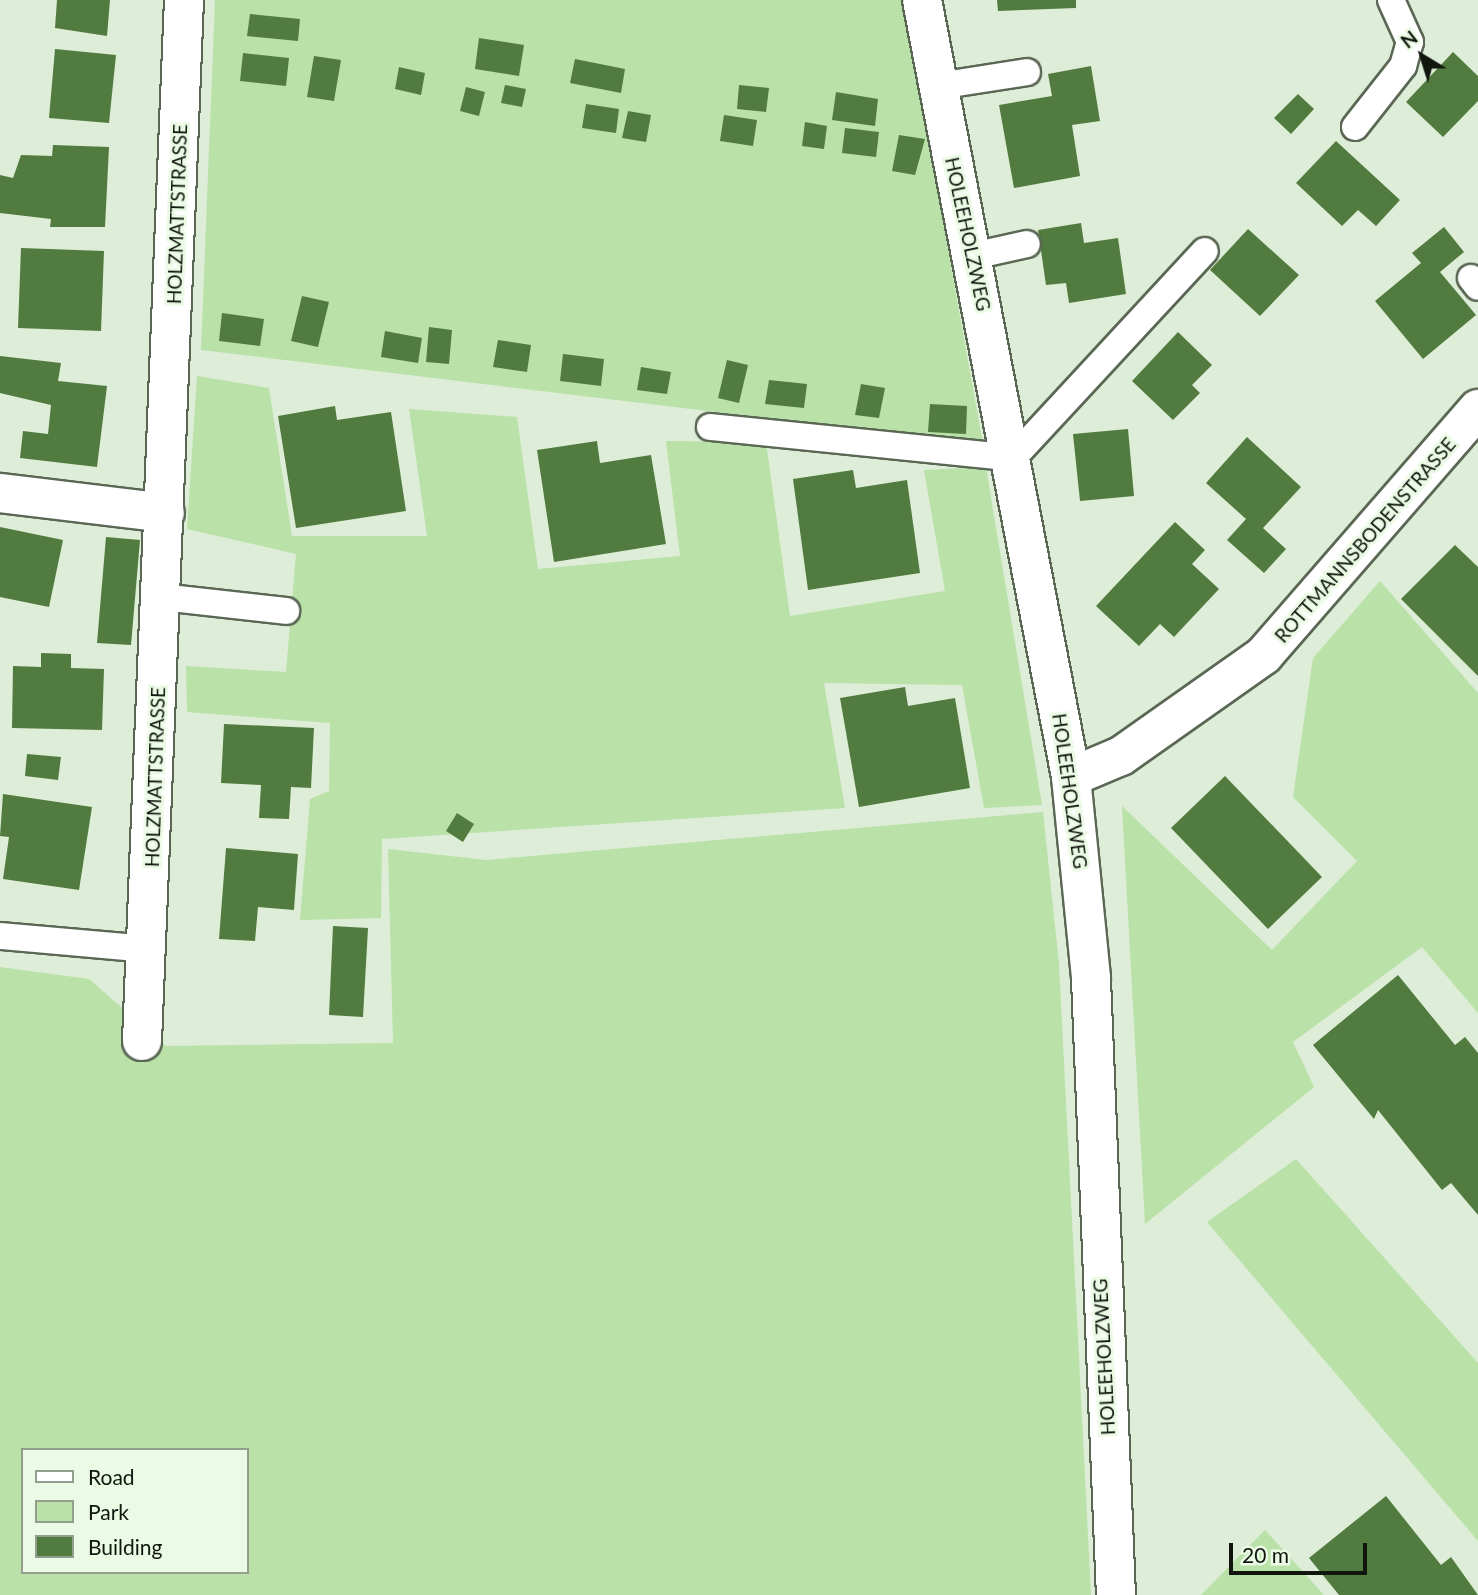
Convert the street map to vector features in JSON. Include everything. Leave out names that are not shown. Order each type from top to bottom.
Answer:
[{"type":"street","name":"HOLZMATTSTRASSE","points":[[142,1041],[149,949],[184,0]]},
{"type":"street","name":"HOLEEHOLZWEG","points":[[922,0],[1013,458],[1071,777],[1091,979],[1116,1595]]},
{"type":"street","name":"ROTTMANNSBODENSTRASSE","points":[[1071,777],[1121,756],[1264,655],[1478,409]]},
{"type":"street","points":[[0,494],[165,513]]},
{"type":"lane","points":[[1355,127],[1403,66],[1410,42],[1391,0]]},
{"type":"lane","points":[[938,86],[1027,72]]},
{"type":"lane","points":[[973,256],[1027,244]]},
{"type":"lane","points":[[709,427],[1013,458],[1205,251]]},
{"type":"lane","points":[[162,597],[286,611]]},
{"type":"lane","points":[[0,936],[149,949]]},
{"type":"green space","points":[[215,0],[903,0],[983,444],[201,350]]},
{"type":"green space","points":[[197,376],[269,388],[292,536],[427,536],[409,409],[517,417],[538,569],[680,556],[666,441],[766,442],[790,616],[945,591],[924,470],[986,467],[1042,805],[984,808],[962,685],[824,683],[845,808],[382,839],[381,918],[300,920],[310,799],[329,791],[330,723],[187,712],[186,666],[286,672],[296,554],[187,529]]},
{"type":"green space","points":[[1380,581],[1478,693],[1478,1013],[1422,947],[1293,1042],[1314,1087],[1145,1224],[1122,806],[1272,950],[1357,861],[1293,797],[1313,658]]},
{"type":"green space","points":[[1043,812],[1059,964],[1091,1595],[0,1595],[0,967],[89,979],[166,1046],[393,1043],[388,849],[486,860]]},
{"type":"green space","points":[[1296,1159],[1478,1363],[1478,1541],[1207,1222]]},
{"type":"green space","points":[[1265,1530],[1324,1595],[1201,1595]]},
{"type":"building","points":[[57,0],[110,0],[107,36],[55,28]]},
{"type":"building","points":[[997,0],[1076,0],[1076,8],[998,11]]},
{"type":"building","points":[[250,14],[300,19],[298,41],[247,36]]},
{"type":"building","points":[[479,38],[524,45],[519,76],[475,69]]},
{"type":"building","points":[[55,49],[116,55],[109,123],[49,118]]},
{"type":"building","points":[[1453,52],[1478,76],[1478,101],[1443,137],[1406,102]]},
{"type":"building","points":[[243,53],[289,58],[286,86],[240,81]]},
{"type":"building","points":[[314,56],[341,60],[334,101],[307,97]]},
{"type":"building","points":[[575,59],[625,69],[621,93],[570,83]]},
{"type":"building","points":[[1091,66],[1100,121],[1072,125],[1080,176],[1014,188],[999,105],[1052,96],[1048,74]]},
{"type":"building","points":[[399,67],[425,73],[421,95],[395,89]]},
{"type":"building","points":[[505,85],[526,89],[522,107],[501,103]]},
{"type":"building","points":[[739,85],[769,88],[766,112],[737,109]]},
{"type":"building","points":[[466,87],[485,92],[479,116],[460,111]]},
{"type":"building","points":[[836,92],[878,99],[875,126],[832,120]]},
{"type":"building","points":[[1298,94],[1314,109],[1291,134],[1274,118]]},
{"type":"building","points":[[586,104],[619,109],[616,133],[582,128]]},
{"type":"building","points":[[628,111],[651,115],[646,142],[622,138]]},
{"type":"building","points":[[724,115],[757,120],[753,146],[720,141]]},
{"type":"building","points":[[805,122],[827,126],[824,149],[802,146]]},
{"type":"building","points":[[845,128],[879,132],[876,157],[842,153]]},
{"type":"building","points":[[899,135],[925,139],[915,175],[892,171]]},
{"type":"building","points":[[1336,141],[1400,200],[1376,226],[1358,210],[1342,226],[1296,183]]},
{"type":"building","points":[[53,145],[109,147],[105,227],[50,227],[51,219],[0,213],[0,175],[13,178],[21,155],[52,156]]},
{"type":"building","points":[[1081,223],[1084,243],[1118,238],[1126,294],[1069,303],[1066,283],[1046,285],[1038,230]]},
{"type":"building","points":[[1444,227],[1464,252],[1440,272],[1476,315],[1423,359],[1375,301],[1421,263],[1412,253]]},
{"type":"building","points":[[1248,229],[1299,275],[1260,316],[1210,270]]},
{"type":"building","points":[[21,248],[104,251],[101,331],[18,328]]},
{"type":"building","points":[[302,296],[329,302],[318,347],[291,341]]},
{"type":"building","points":[[222,313],[264,319],[260,346],[219,341]]},
{"type":"building","points":[[429,327],[452,330],[449,364],[426,362]]},
{"type":"building","points":[[385,331],[422,338],[418,363],[381,357]]},
{"type":"building","points":[[1178,332],[1212,365],[1192,385],[1200,393],[1173,420],[1132,381]]},
{"type":"building","points":[[498,340],[531,345],[527,372],[493,367]]},
{"type":"building","points":[[563,354],[604,359],[601,386],[560,381]]},
{"type":"building","points":[[0,356],[61,363],[58,381],[107,386],[97,467],[20,458],[23,431],[48,434],[51,405],[0,393]]},
{"type":"building","points":[[727,360],[748,365],[739,403],[718,398]]},
{"type":"building","points":[[641,367],[671,372],[667,394],[637,390]]},
{"type":"building","points":[[769,380],[807,384],[804,408],[765,404]]},
{"type":"building","points":[[861,384],[885,388],[879,418],[855,415]]},
{"type":"building","points":[[930,404],[967,406],[966,434],[928,432]]},
{"type":"building","points":[[335,406],[337,420],[391,412],[406,511],[296,528],[278,416]]},
{"type":"building","points":[[1128,429],[1134,496],[1080,501],[1073,434]]},
{"type":"building","points":[[1247,437],[1301,487],[1263,528],[1286,549],[1264,573],[1227,540],[1246,519],[1206,483]]},
{"type":"building","points":[[597,441],[600,463],[651,455],[666,544],[554,562],[537,450]]},
{"type":"building","points":[[853,470],[856,488],[907,480],[920,573],[808,590],[793,479]]},
{"type":"building","points":[[1175,522],[1205,550],[1192,564],[1219,589],[1174,637],[1160,624],[1139,646],[1096,606]]},
{"type":"building","points":[[0,527],[63,540],[49,607],[0,597]]},
{"type":"building","points":[[106,537],[140,540],[131,645],[97,643]]},
{"type":"building","points":[[1455,545],[1478,567],[1478,676],[1401,599]]},
{"type":"building","points":[[41,653],[71,654],[71,668],[104,669],[102,730],[12,728],[13,666],[41,667]]},
{"type":"building","points":[[905,687],[908,706],[955,698],[970,788],[859,807],[840,698]]},
{"type":"building","points":[[224,724],[314,728],[311,788],[291,787],[289,819],[259,818],[261,785],[221,783]]},
{"type":"building","points":[[27,754],[61,757],[58,780],[25,776]]},
{"type":"building","points":[[1225,776],[1322,877],[1268,929],[1171,828]]},
{"type":"building","points":[[3,794],[92,807],[79,890],[3,879],[9,837],[0,836]]},
{"type":"building","points":[[457,813],[474,824],[463,842],[446,831]]},
{"type":"building","points":[[226,848],[298,854],[294,910],[258,907],[255,941],[219,939]]},
{"type":"building","points":[[333,926],[368,928],[363,1017],[329,1015]]},
{"type":"building","points":[[1398,975],[1455,1045],[1465,1037],[1478,1053],[1478,1215],[1451,1183],[1442,1190],[1378,1110],[1374,1119],[1313,1045]]},
{"type":"building","points":[[1386,1496],[1441,1565],[1451,1557],[1478,1595],[1339,1595],[1309,1558]]}]
